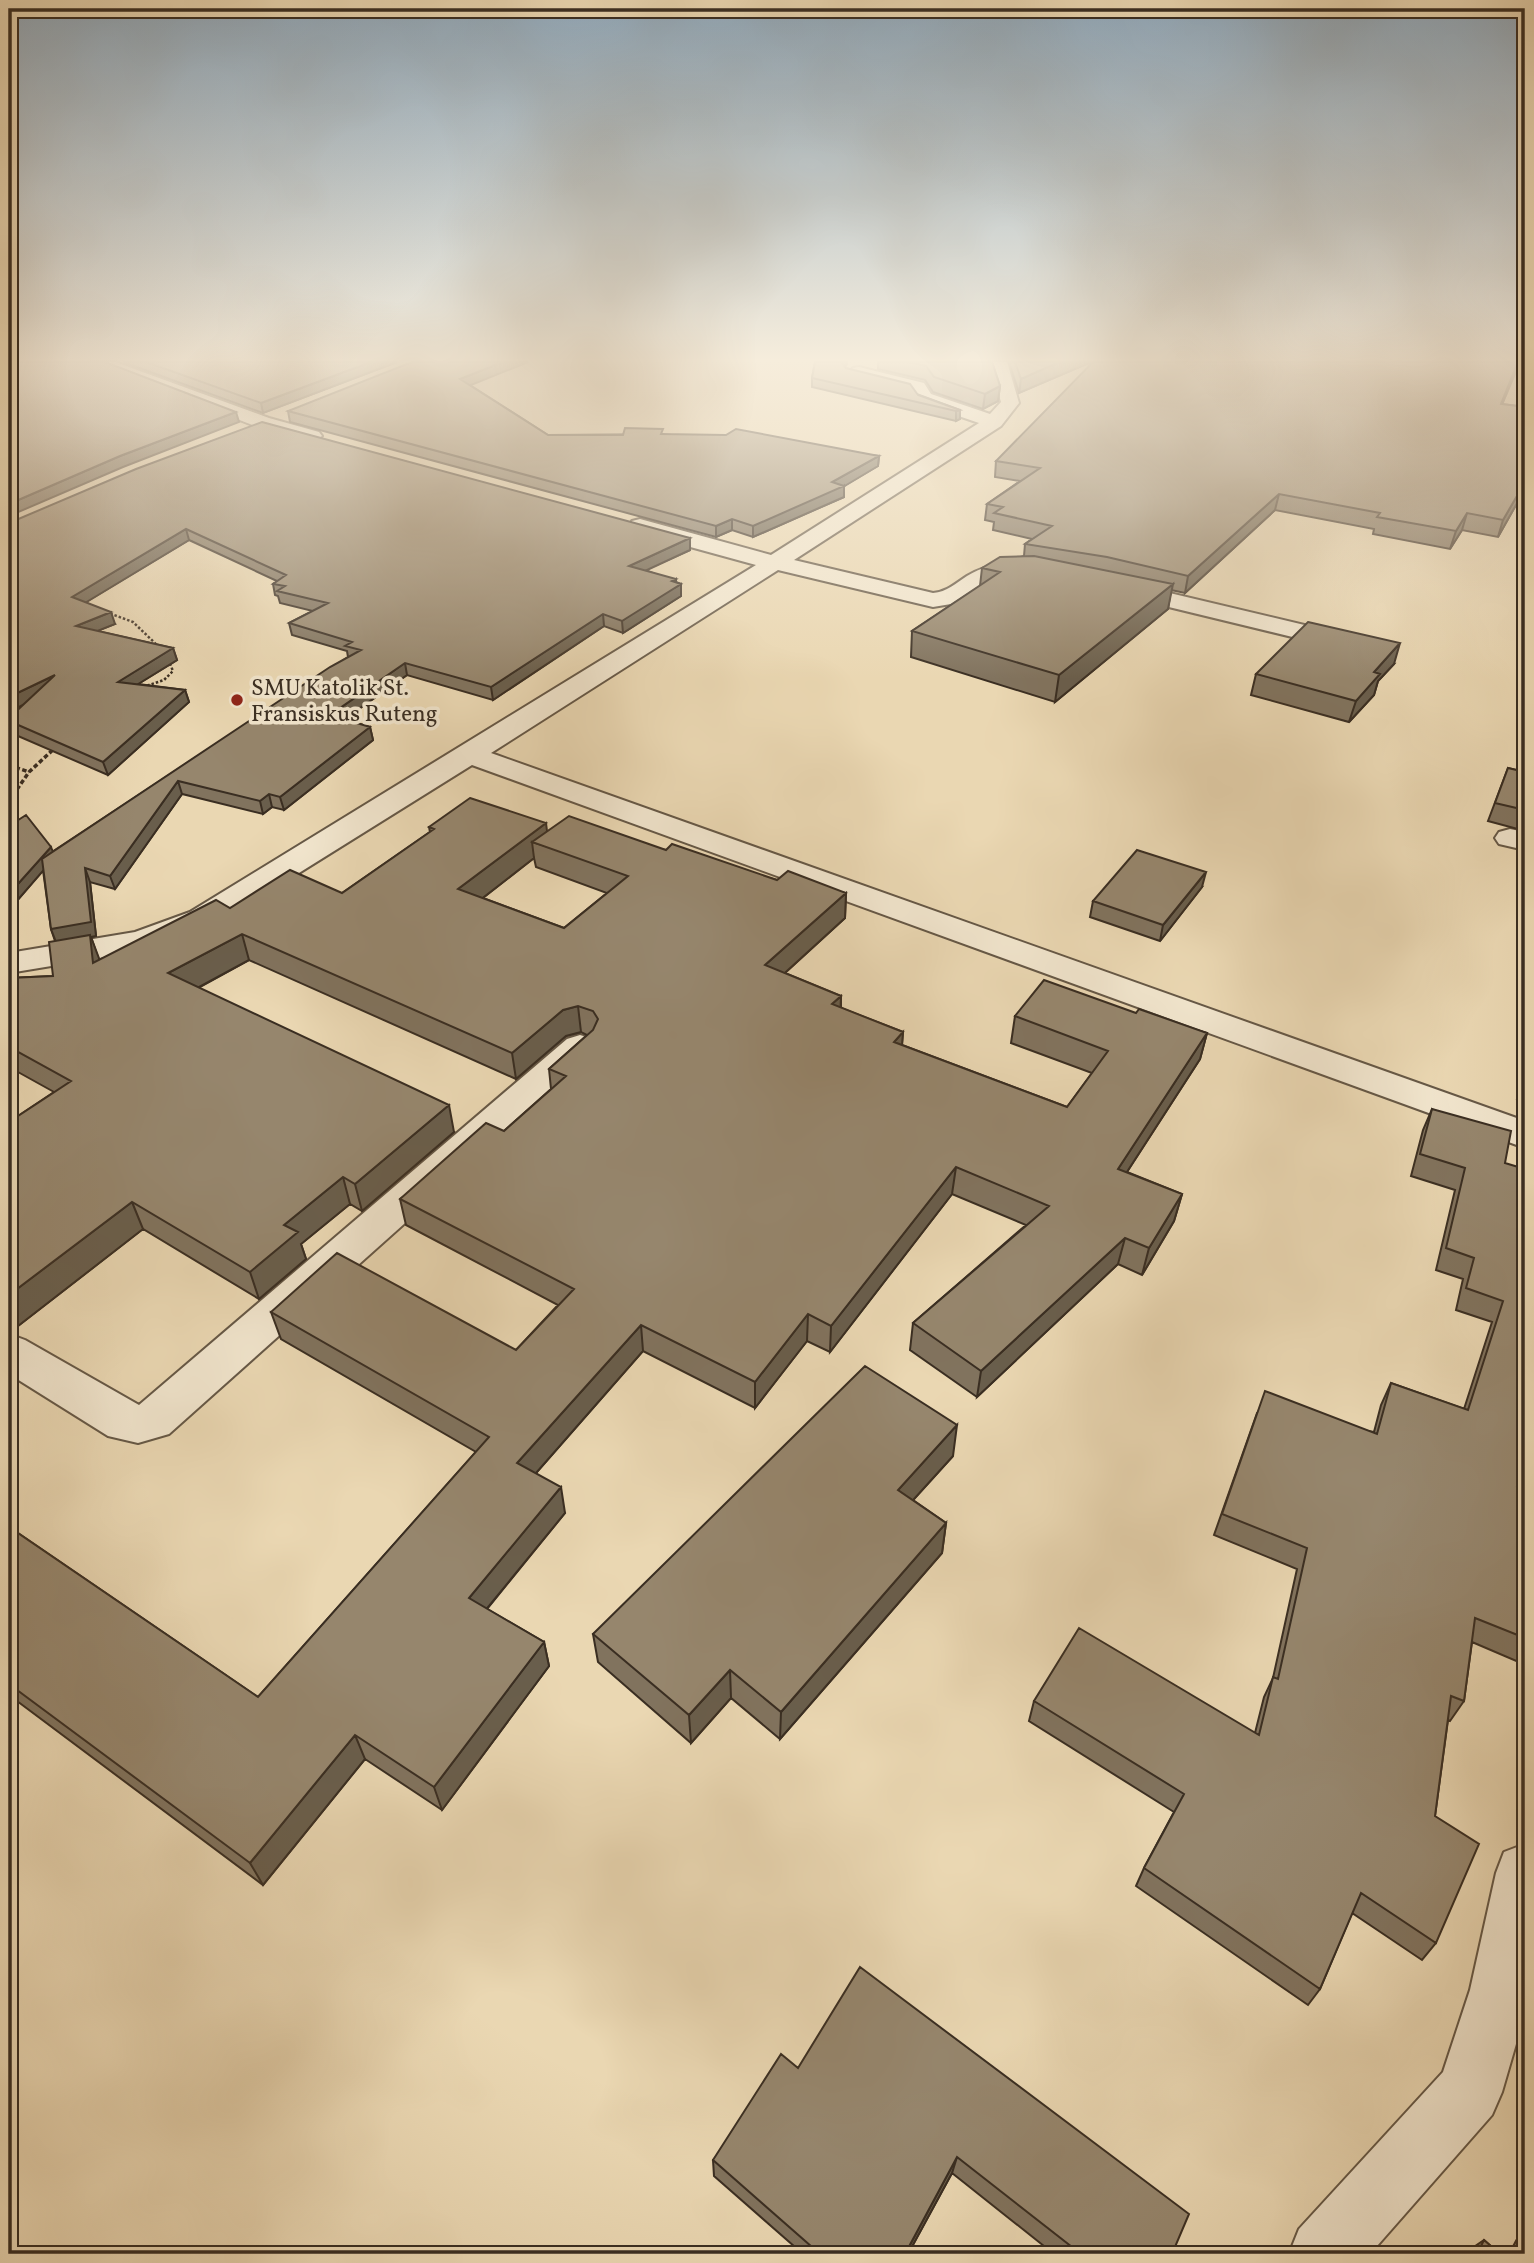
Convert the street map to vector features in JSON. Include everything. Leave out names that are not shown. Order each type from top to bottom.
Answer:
[{"type":"street","points":[[9,962],[142,941],[202,919],[470,755],[922,468]]},
{"type":"street","points":[[624,522],[772,562],[939,600],[953,596],[989,574],[1005,570],[1054,574]]},
{"type":"street","points":[[1091,582],[1360,645]]},
{"type":"street","points":[[470,755],[1525,1135]]},
{"type":"street","points":[[9,1352],[124,1422],[138,1424],[153,1420],[580,1047]]},
{"type":"street","points":[[1324,2254],[1469,2092],[1501,1990],[1525,1872]]},
{"type":"path","points":[[103,612],[144,629],[172,667],[173,671],[164,680],[134,689]]},
{"type":"path","points":[[9,802],[29,772],[56,747]]},
{"type":"path","points":[[9,765],[29,772]]},
{"type":"building","points":[[9,468],[93,468],[9,504]]},
{"type":"building","name":"SMU Katolik St. Fransiskus Ruteng","points":[[430,468],[690,538],[629,566],[676,579],[672,581],[681,584],[622,621],[603,614],[491,687],[405,663],[330,715],[370,727],[280,797],[269,794],[260,801],[178,781],[110,876],[85,868],[91,922],[51,929],[42,859],[330,667],[361,650],[345,646],[352,642],[289,623],[328,603],[277,591],[285,586],[273,584],[286,575],[186,529],[72,597],[111,612],[76,626],[173,648],[118,682],[185,690],[103,762],[9,721],[9,718],[55,675],[9,697],[9,523],[136,469]]},
{"type":"building","points":[[499,468],[858,468],[832,482],[844,486],[753,526],[732,519],[716,526]]},
{"type":"building","points":[[1038,468],[1525,468],[1525,482],[1503,520],[1467,513],[1456,531],[1377,517],[1380,513],[1279,494],[1188,576],[1107,557],[1025,544],[1052,526],[994,513],[1003,507],[987,504],[1040,468]]},
{"type":"building","points":[[1034,556],[1173,584],[1059,675],[912,631],[1000,572],[982,568],[1000,557]]},
{"type":"building","points":[[1308,622],[1400,643],[1374,672],[1380,674],[1356,701],[1256,674]]},
{"type":"building","points":[[1508,768],[1525,772],[1525,810],[1495,803]]},
{"type":"building","points":[[470,798],[546,823],[458,889],[564,928],[628,876],[532,842],[569,816],[666,850],[672,844],[777,880],[788,871],[846,893],[765,965],[841,996],[832,1004],[903,1032],[894,1042],[1067,1107],[1108,1051],[1015,1016],[1044,980],[1136,1013],[1139,1009],[1207,1033],[1118,1169],[1182,1194],[1149,1248],[1125,1238],[981,1371],[913,1323],[1049,1206],[956,1167],[831,1326],[808,1314],[755,1382],[641,1325],[517,1463],[561,1487],[469,1598],[544,1642],[434,1787],[355,1735],[250,1863],[9,1684],[9,1527],[258,1697],[489,1437],[271,1312],[337,1253],[516,1350],[574,1289],[400,1199],[486,1123],[504,1131],[566,1076],[549,1069],[593,1030],[598,1019],[593,1011],[578,1006],[563,1010],[512,1053],[242,934],[168,973],[449,1105],[355,1184],[343,1177],[284,1225],[298,1232],[250,1272],[132,1202],[9,1295],[9,1122],[71,1081],[9,1047],[9,978],[53,976],[49,942],[90,935],[93,963],[216,900],[230,908],[290,870],[342,893],[434,829],[429,827]]},
{"type":"building","points":[[26,815],[51,847],[9,894],[9,826]]},
{"type":"building","points":[[1137,850],[1206,872],[1163,925],[1093,901]]},
{"type":"building","points":[[1432,1109],[1511,1131],[1505,1163],[1525,1169],[1525,1439],[1517,1486],[1525,1490],[1525,1638],[1475,1618],[1464,1701],[1451,1696],[1435,1816],[1479,1844],[1436,1943],[1361,1893],[1320,1989],[1144,1868],[1184,1794],[1034,1701],[1079,1628],[1259,1735],[1273,1677],[1278,1679],[1307,1548],[1222,1514],[1265,1391],[1377,1434],[1391,1383],[1468,1410],[1503,1301],[1466,1288],[1474,1258],[1446,1248],[1465,1168],[1420,1154]]},
{"type":"building","points":[[865,1366],[957,1425],[898,1490],[946,1523],[781,1712],[730,1670],[689,1715],[593,1634]]},
{"type":"building","points":[[860,1967],[1189,2214],[1172,2254],[1081,2254],[957,2157],[905,2254],[820,2254],[713,2160],[781,2054],[798,2068]]},
{"type":"building","points":[[1484,2240],[1500,2254],[1477,2254]]},
{"type":"building","points":[[1525,2240],[1525,2254],[1518,2254]]},
{"type":"place","name":"SMU Katolik St. Fransiskus Ruteng","points":[[237,700]]}]
